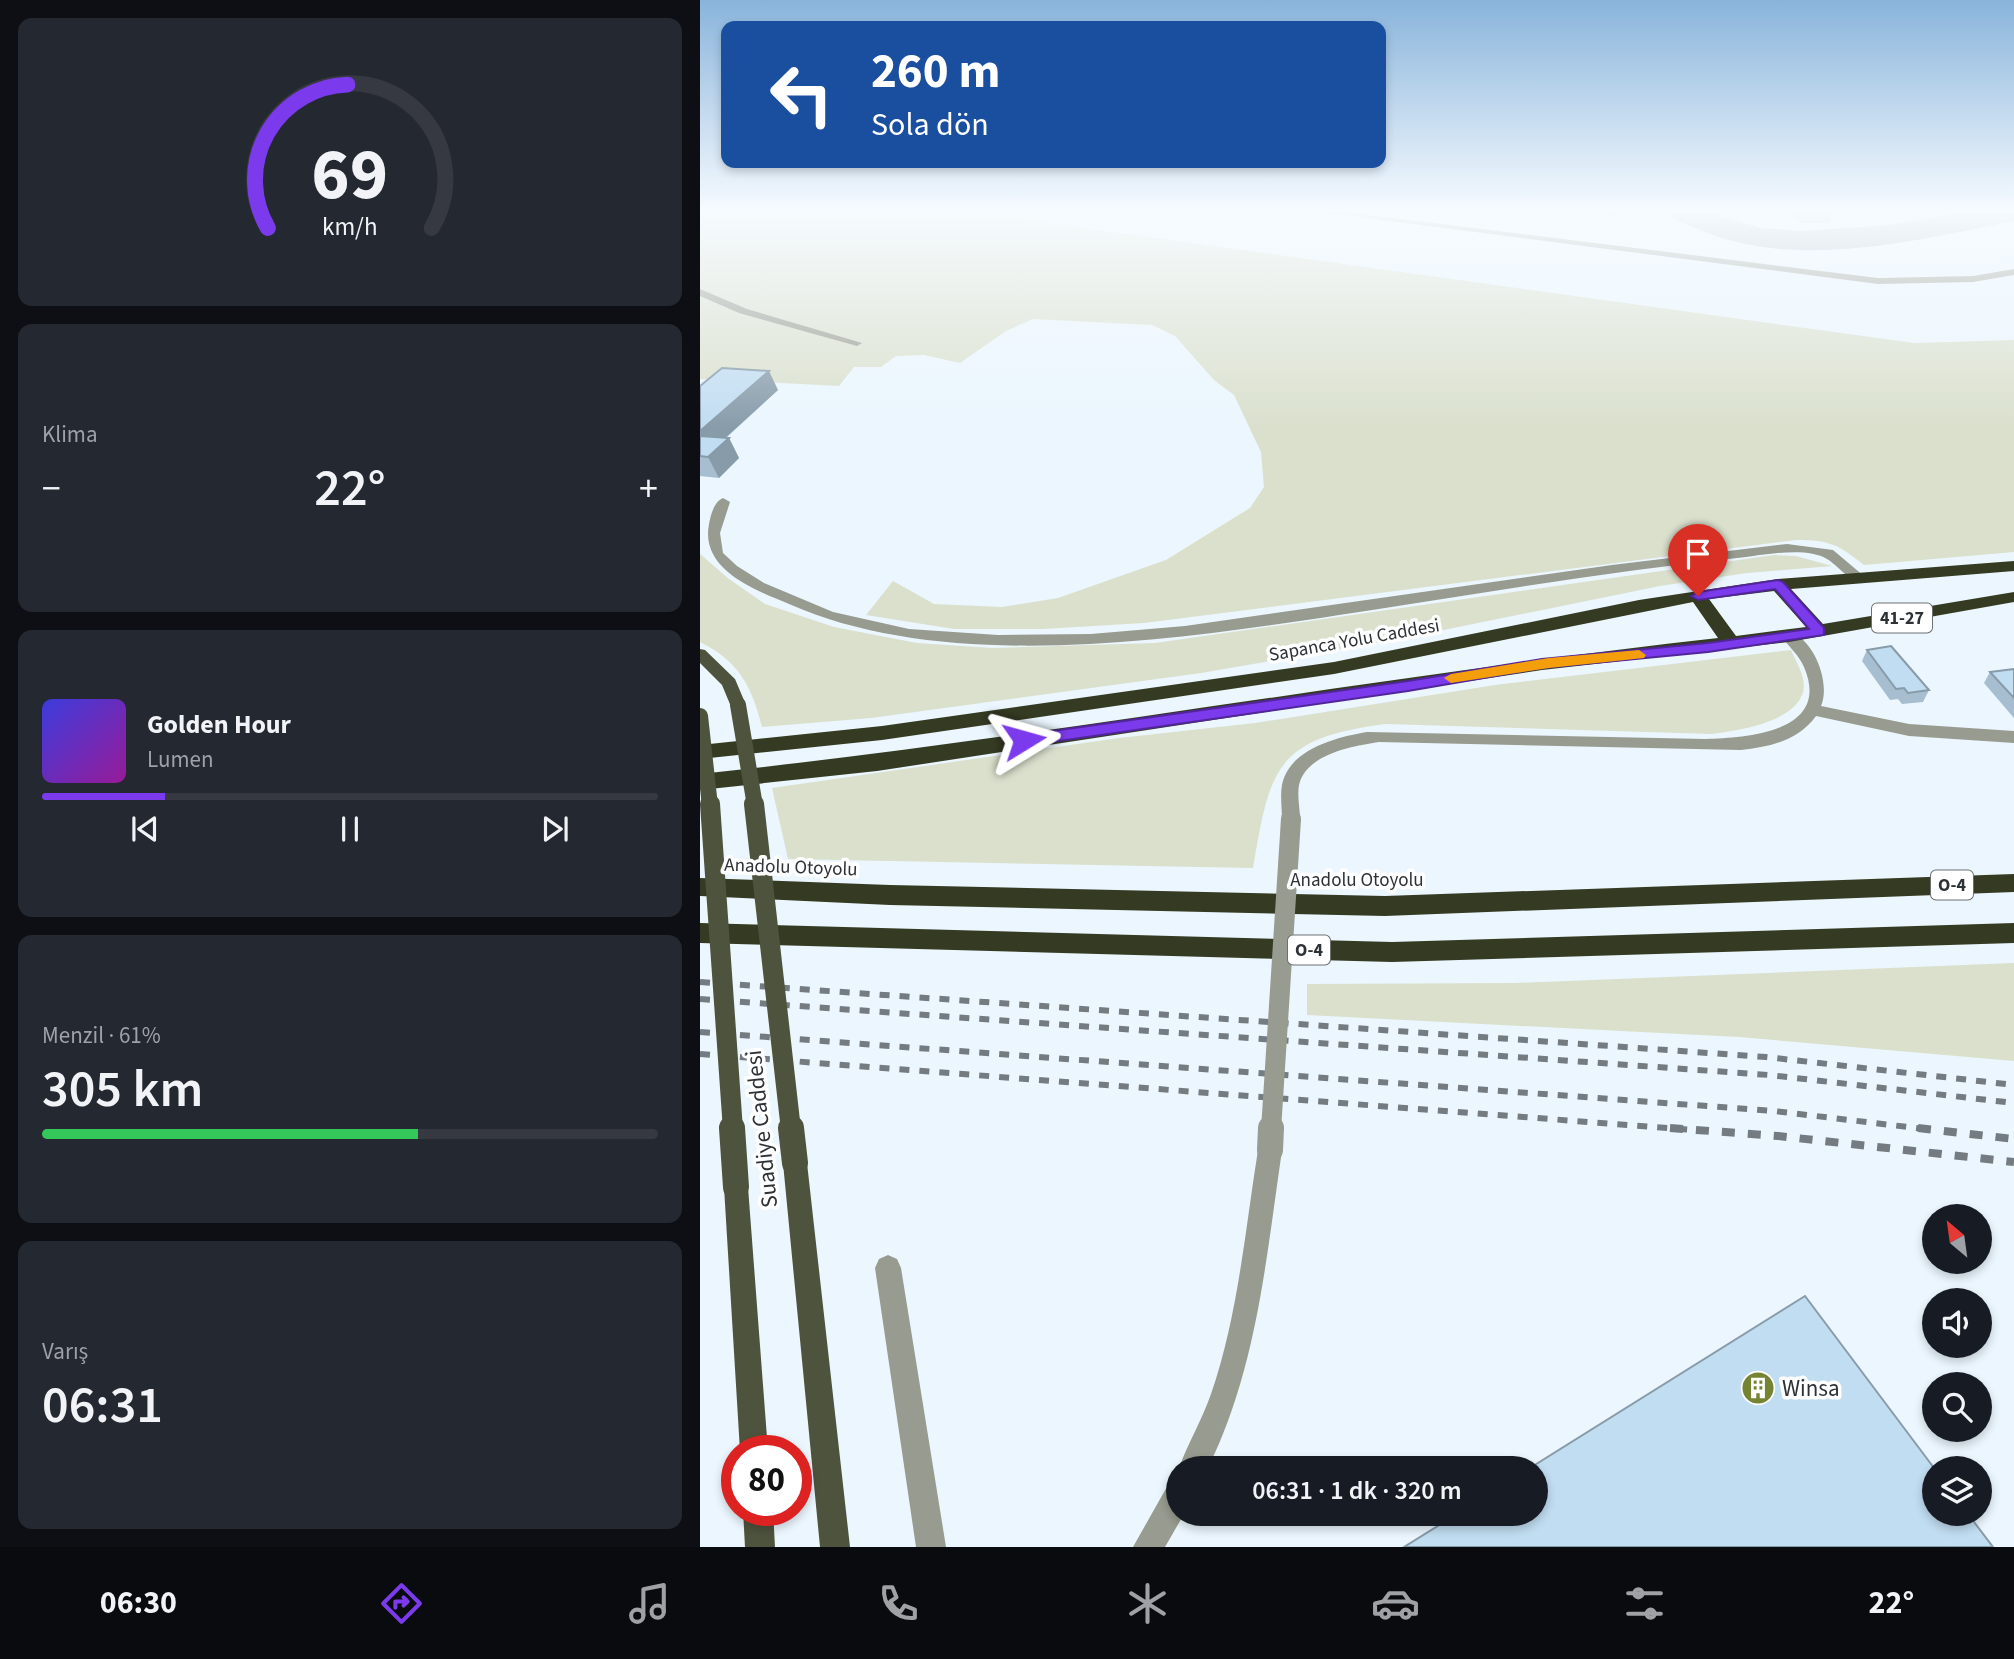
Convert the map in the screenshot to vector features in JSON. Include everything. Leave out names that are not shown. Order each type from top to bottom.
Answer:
[{"type":"highway","name":"Sapanca Yolu Caddesi","points":[[700,752],[857,737],[1334,668],[1572,618],[1778,584],[2014,566]]},
{"type":"highway","points":[[1778,584],[1819,632]]},
{"type":"highway","points":[[1698,596],[1732,644]]},
{"type":"highway","name":"41-27","points":[[700,782],[877,763],[1542,664],[1819,632],[2014,597]]},
{"type":"highway","name":"Anadolu Otoyolu","points":[[700,887],[890,895],[1385,906],[2014,883]]},
{"type":"highway","name":"O-4","points":[[700,933],[1392,952],[2014,933]]},
{"type":"main road","name":"Suadiye Caddesi","points":[[700,654],[729,683],[738,705],[758,826],[835,1547]]},
{"type":"main road","name":"Suadiye Caddesi","points":[[700,716],[716,856],[753,1435]]},
{"type":"main road","points":[[700,826],[716,856]]},
{"type":"main road","points":[[759,1526],[760,1547]]},
{"type":"street","points":[[700,292],[743,311],[857,343]]},
{"type":"street","points":[[723,502],[712,529],[712,545],[726,566],[774,595],[821,614],[884,631],[963,638],[1068,638],[1276,619],[1499,585],[1787,548],[1828,553],[1858,577]]},
{"type":"street","points":[[1198,1456],[1221,1405],[1234,1360],[1270,1150],[1291,819],[1291,781],[1319,752],[1357,739],[1379,736],[1733,744],[1777,737],[1794,729],[1814,710],[1818,697],[1816,682],[1804,650],[1788,636]]},
{"type":"street","points":[[1814,710],[1909,730],[2014,737]]},
{"type":"street","points":[[888,1268],[931,1547]]},
{"type":"street","points":[[1148,1547],[1166,1516]]},
{"type":"green space","points":[[700,284],[1489,284],[1914,343],[2014,340],[2014,552],[1864,565],[1833,545],[1796,540],[1144,623],[1043,629],[954,629],[866,615],[893,581],[934,604],[1002,607],[1058,598],[1166,560],[1250,508],[1264,487],[1261,452],[1234,395],[1214,380],[1175,336],[1152,325],[1033,319],[1006,331],[960,363],[924,355],[896,356],[881,367],[854,367],[839,386],[700,379]]},
{"type":"green space","points":[[700,554],[729,579],[765,604],[834,627],[917,643],[993,648],[1155,643],[1774,555],[1796,556],[1832,566],[1747,573],[1660,586],[1409,637],[1201,673],[871,718],[762,727],[754,700],[742,677],[725,658],[700,642]]},
{"type":"green space","points":[[1791,650],[1804,681],[1798,703],[1777,718],[1736,730],[1712,734],[1386,724],[1321,738],[1300,749],[1285,763],[1274,782],[1265,805],[1253,868],[788,859],[772,788],[1119,738],[1255,723],[1495,685]]},
{"type":"green space","points":[[2014,963],[2014,1061],[1739,1037],[1307,1015],[1307,984],[1515,983]]},
{"type":"building","points":[[722,368],[769,371],[700,431],[700,386]]},
{"type":"building","points":[[700,436],[729,438],[708,457],[700,456]]},
{"type":"building","points":[[1891,646],[1929,690],[1908,693],[1904,688],[1896,689],[1867,650]]},
{"type":"building","points":[[2014,669],[2014,698],[1990,672]]},
{"type":"building","name":"Winsa","points":[[1805,1296],[1925,1456],[1922,1456],[1922,1526],[1977,1526],[1993,1547],[1404,1547],[1438,1526],[1548,1526],[1548,1457]]},
{"type":"railway","points":[[700,982],[1766,1057],[2014,1085]]},
{"type":"railway","points":[[700,999],[1769,1075],[2014,1103]]},
{"type":"railway","points":[[700,1032],[1774,1111],[1933,1130]]},
{"type":"railway","points":[[700,1054],[1693,1130]]},
{"type":"railway","points":[[1670,1128],[1778,1136],[2014,1162]]},
{"type":"railway","points":[[1918,1128],[2014,1139]]},
{"type":"slow traffic","points":[[1451,678],[1549,663],[1639,655]]},
{"type":"place","name":"Winsa","points":[[1758,1388]]},
{"type":"route","points":[[1024,740],[1408,686],[1542,664],[1708,648],[1819,632],[1778,584],[1698,596]]}]
